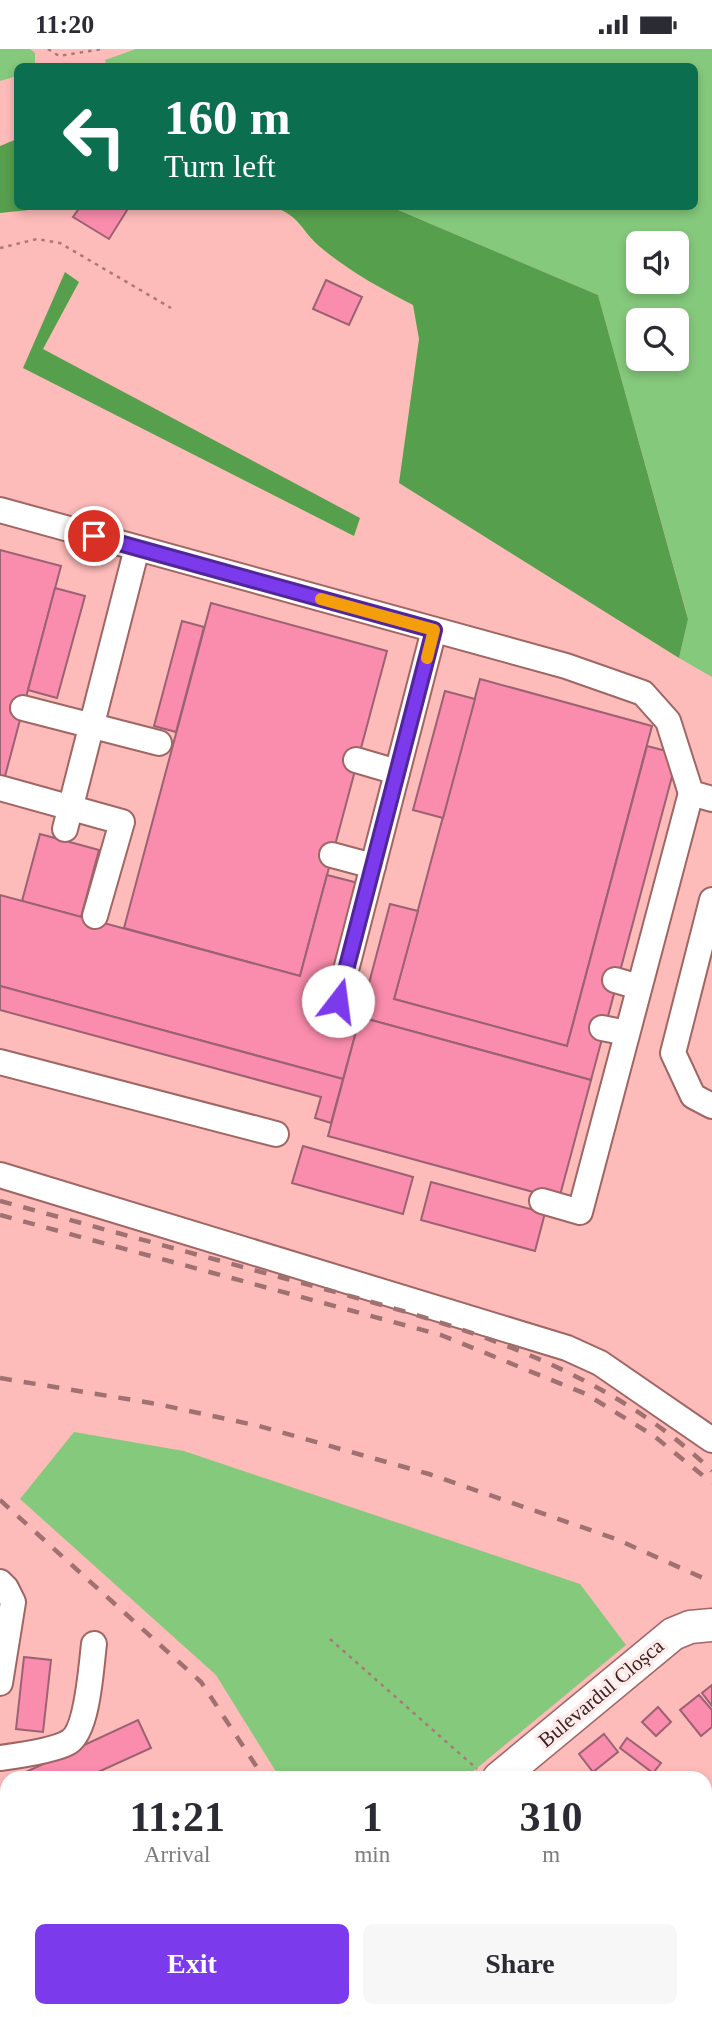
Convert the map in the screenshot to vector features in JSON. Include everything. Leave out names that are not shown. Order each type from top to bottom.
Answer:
[{"type":"main road","name":"Bulevardul Cloșca","points":[[494,1771],[673,1634],[690,1627],[712,1625]]},
{"type":"lane","points":[[0,510],[566,666],[643,693],[668,721],[701,796],[671,823],[646,916],[639,987],[627,1033],[599,1093],[580,1212],[542,1201]]},
{"type":"lane","points":[[67,818],[137,548]]},
{"type":"lane","points":[[338,1001],[434,630]]},
{"type":"lane","points":[[23,708],[159,743]]},
{"type":"lane","points":[[356,760],[397,772]]},
{"type":"lane","points":[[0,788],[67,818],[122,822],[104,908]]},
{"type":"lane","points":[[332,855],[373,866]]},
{"type":"lane","points":[[712,900],[673,1053],[693,1096],[712,1106]]},
{"type":"lane","points":[[615,980],[639,987]]},
{"type":"lane","points":[[603,1028],[627,1033]]},
{"type":"lane","points":[[0,1062],[276,1134]]},
{"type":"lane","points":[[0,1175],[566,1348],[600,1363],[712,1440]]},
{"type":"lane","points":[[0,1582],[13,1602],[0,1682]]},
{"type":"lane","points":[[0,1758],[69,1742],[81,1727],[94,1644]]},
{"type":"path","points":[[48,49],[59,56],[102,49]]},
{"type":"path","points":[[0,248],[37,239],[61,243],[171,308]]},
{"type":"path","points":[[330,1639],[484,1771]]},
{"type":"green space","points":[[0,49],[30,49],[35,53],[35,63],[14,63],[14,77],[0,81]]},
{"type":"green space","points":[[136,49],[712,49],[712,677],[679,658],[688,618],[598,295],[398,210],[698,210],[698,63],[106,63],[105,60]]},
{"type":"green space","points":[[14,140],[14,210],[28,210],[0,213],[0,146]]},
{"type":"green space","points":[[281,210],[398,210],[598,295],[688,619],[679,658],[399,483],[419,339],[413,305],[341,263]]},
{"type":"green space","points":[[65,272],[79,282],[43,349],[360,518],[354,536],[23,368]]},
{"type":"green space","points":[[74,1432],[184,1451],[580,1584],[626,1645],[473,1771],[276,1771],[216,1675],[20,1499]]},
{"type":"building","points":[[78,210],[127,210],[109,239],[73,217]]},
{"type":"building","points":[[326,280],[362,297],[349,325],[313,309]]},
{"type":"building","points":[[0,550],[61,566],[0,795]]},
{"type":"building","points":[[55,588],[85,596],[57,698],[28,690]]},
{"type":"building","points":[[211,603],[387,651],[300,976],[124,928]]},
{"type":"building","points":[[182,621],[204,627],[176,732],[154,726]]},
{"type":"building","points":[[480,679],[652,726],[567,1046],[394,999]]},
{"type":"building","points":[[445,691],[475,699],[443,818],[413,810]]},
{"type":"building","points":[[647,746],[678,754],[591,1080],[360,1017],[390,904],[418,911],[394,999],[567,1046]]},
{"type":"building","points":[[40,834],[99,850],[81,917],[22,901]]},
{"type":"building","points":[[327,875],[362,884],[328,1009],[360,1017],[343,1079],[0,986],[0,895],[300,976]]},
{"type":"building","points":[[0,986],[343,1079],[331,1123],[315,1118],[321,1097],[0,1010]]},
{"type":"building","points":[[360,1017],[591,1080],[559,1199],[328,1136]]},
{"type":"building","points":[[303,1146],[413,1177],[403,1214],[292,1183]]},
{"type":"building","points":[[431,1182],[545,1213],[535,1251],[421,1220]]},
{"type":"building","points":[[24,1657],[51,1660],[43,1732],[16,1729]]},
{"type":"building","points":[[712,1685],[712,1706],[702,1693]]},
{"type":"building","points":[[699,1695],[712,1710],[712,1727],[701,1736],[680,1710]]},
{"type":"building","points":[[658,1707],[671,1722],[656,1736],[642,1722]]},
{"type":"building","points":[[138,1720],[151,1748],[100,1771],[28,1771]]},
{"type":"building","points":[[604,1734],[618,1752],[594,1771],[579,1754]]},
{"type":"building","points":[[627,1738],[661,1763],[655,1771],[650,1771],[620,1748]]},
{"type":"railway","points":[[0,1201],[401,1311],[513,1348],[567,1372],[618,1400],[667,1432],[712,1471]]},
{"type":"railway","points":[[0,1215],[441,1335],[586,1394],[654,1436],[712,1483]]},
{"type":"railway","points":[[0,1378],[157,1404],[259,1426],[429,1474],[616,1539],[712,1582]]},
{"type":"railway","points":[[0,1500],[201,1682],[259,1771]]},
{"type":"slow traffic","points":[[321,599],[434,630],[427,658]]},
{"type":"route","points":[[94,536],[434,630],[338,1001]]}]
